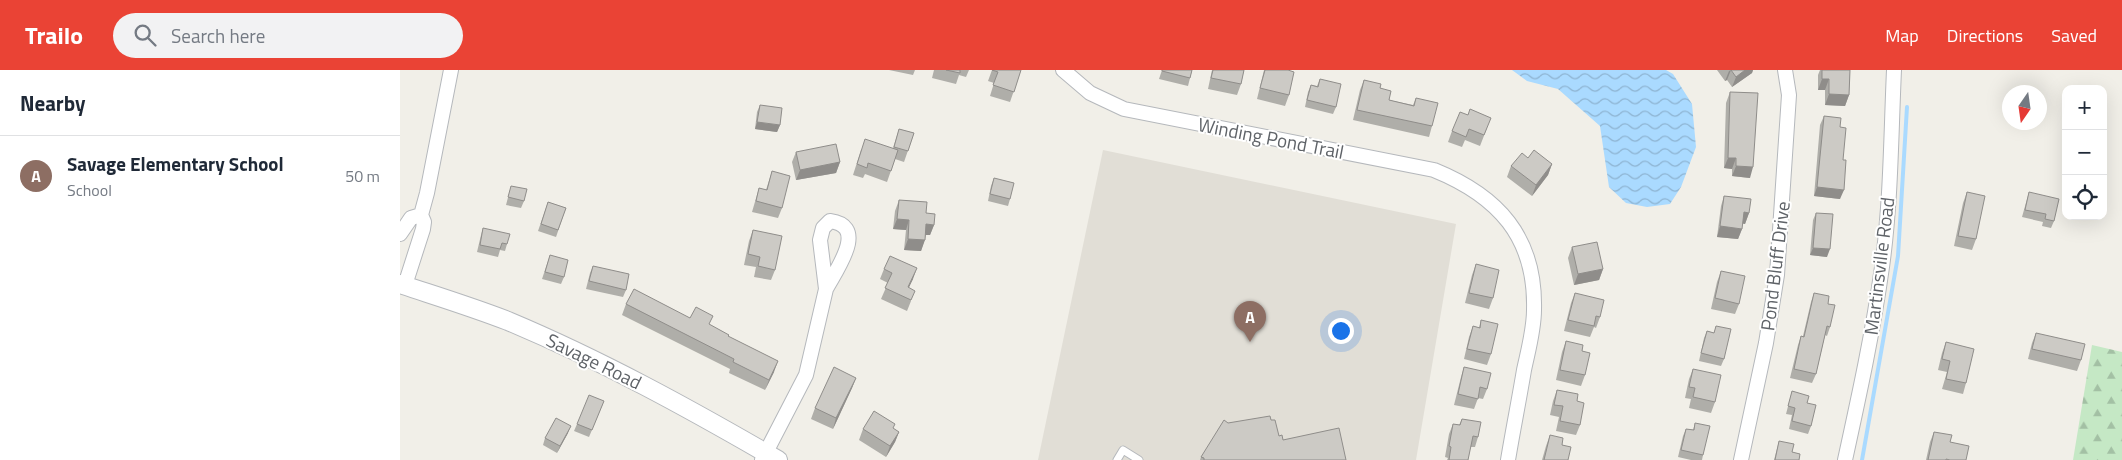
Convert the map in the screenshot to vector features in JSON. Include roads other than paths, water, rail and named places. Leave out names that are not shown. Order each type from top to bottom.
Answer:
[{"type":"street","points":[[403,285],[423,229],[424,222],[421,215],[428,194],[451,70]]},
{"type":"street","name":"Winding Pond Trail","points":[[1063,70],[1090,93],[1124,109],[1434,170],[1473,188],[1500,212],[1516,233],[1530,265],[1534,289],[1532,330],[1508,460]]},
{"type":"street","name":"Pond Bluff Drive","points":[[1741,460],[1766,343],[1777,275],[1789,95],[1785,70]]},
{"type":"street","name":"Martinsville Road","points":[[1845,460],[1874,325],[1882,265],[1888,204],[1894,70]]},
{"type":"street","points":[[400,234],[411,218],[421,215]]},
{"type":"street","name":"Savage Road","points":[[403,285],[506,321],[561,345],[640,383],[768,458]]},
{"type":"street","points":[[768,458],[806,375],[826,289]]},
{"type":"lane","points":[[1117,460],[1123,450],[1139,460]]},
{"type":"water","points":[[1512,70],[1666,70],[1673,74],[1692,104],[1696,147],[1681,187],[1670,204],[1647,207],[1626,203],[1609,187],[1600,126],[1558,89],[1527,81]]},
{"type":"waterway","points":[[1862,460],[1898,256],[1907,107]]},
{"type":"place","name":"Savage Elementary School","points":[[1250,342]]}]
